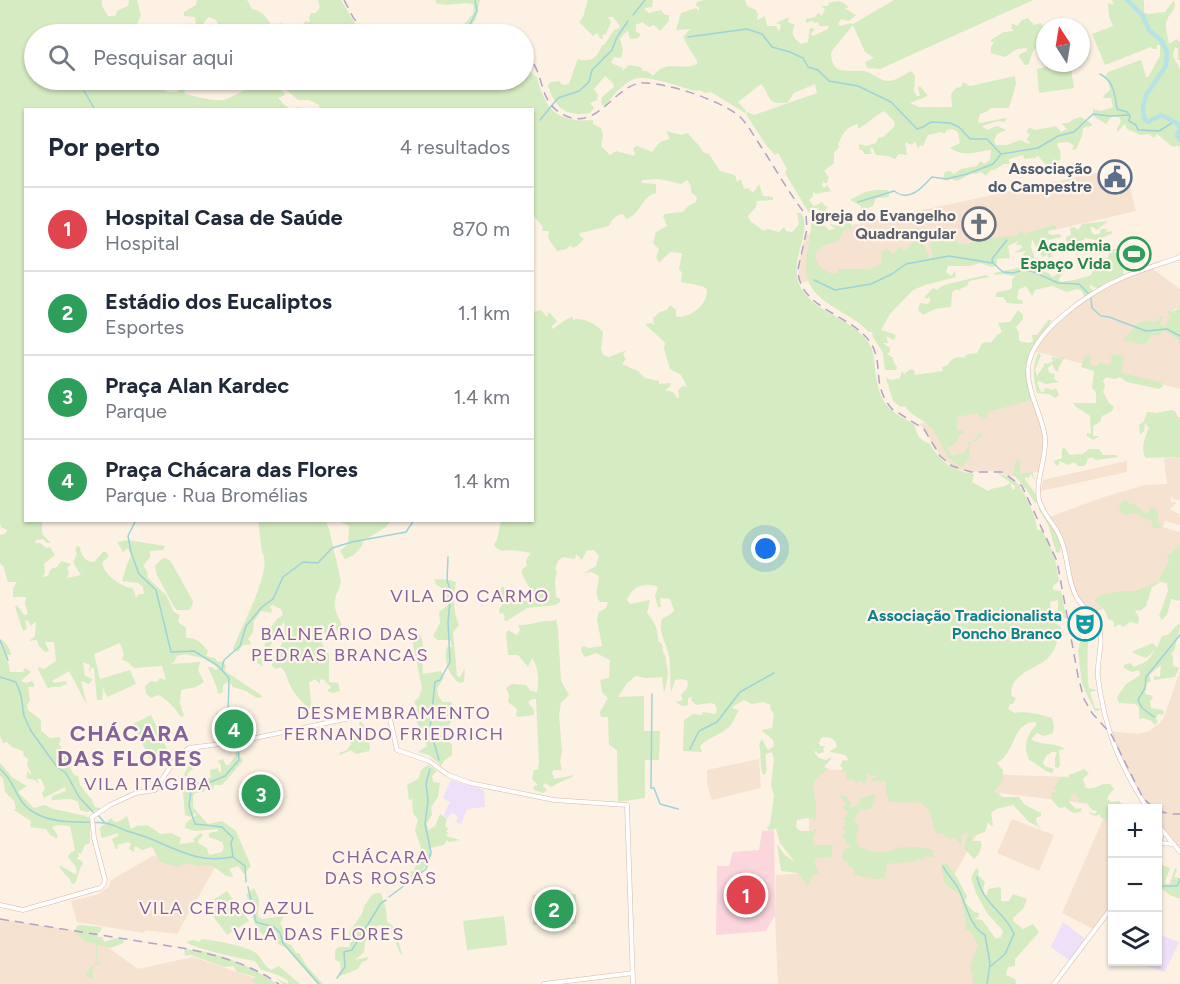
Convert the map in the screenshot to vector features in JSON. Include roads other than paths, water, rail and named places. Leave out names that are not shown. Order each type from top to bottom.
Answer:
[{"type":"street","points":[[1145,804],[1120,761],[1108,731],[1098,677],[1100,630],[1092,614],[1075,595],[1061,538],[1057,529],[1046,517],[1040,501],[1045,437],[1029,380],[1029,363],[1046,331],[1056,320],[1107,285],[1180,257]]},
{"type":"street","points":[[0,905],[23,910],[100,888],[105,880],[94,838],[92,821],[94,814],[136,793],[155,790],[177,757],[189,748],[233,743],[388,710],[397,750],[429,761],[448,775],[470,783],[554,800],[627,805],[633,984]]},
{"type":"street","points":[[1162,830],[1180,852]]},
{"type":"street","points":[[1162,845],[1173,844]]},
{"type":"street","points":[[1054,984],[1108,912]]},
{"type":"street","points":[[544,984],[633,973]]},
{"type":"waterway","points":[[470,24],[477,11],[475,0]]},
{"type":"waterway","points":[[633,15],[645,0]]},
{"type":"waterway","points":[[1127,0],[1143,16],[1149,30],[1161,40],[1167,52],[1166,66],[1146,95],[1143,107],[1144,118],[1148,122],[1161,115],[1178,124],[1180,128]]},
{"type":"waterway","points":[[540,120],[558,98],[579,91],[589,82],[592,70],[612,50],[617,37],[628,21]]},
{"type":"waterway","points":[[688,37],[747,29],[762,34],[772,47],[803,58],[808,67],[818,70],[829,81],[858,86],[891,102],[917,129],[931,122],[950,123],[959,127],[970,139],[987,139],[1001,154]]},
{"type":"waterway","points":[[1100,74],[1111,84],[1117,109],[1127,112],[1130,116],[1129,121],[1136,125],[1138,130],[1159,131],[1175,121]]},
{"type":"waterway","points":[[84,90],[94,108]]},
{"type":"waterway","points":[[858,202],[894,191],[902,195],[912,194],[932,177],[946,179],[967,174],[993,164],[1001,154],[1038,148],[1058,136],[1074,132],[1093,114],[1129,115]]},
{"type":"waterway","points":[[1180,130],[1177,135],[1180,140]]},
{"type":"waterway","points":[[1007,240],[992,259],[993,263],[1003,272],[1013,273],[1023,270],[1034,272],[1058,283],[1079,284],[1089,294]]},
{"type":"waterway","points":[[814,280],[835,290],[871,284],[906,264],[949,256],[992,263]]},
{"type":"waterway","points":[[1091,298],[1092,308],[1101,316],[1146,331],[1167,329],[1180,336]]},
{"type":"waterway","points":[[135,522],[128,536],[131,552],[139,574],[156,590],[171,652],[194,651],[218,666],[229,678],[228,719],[237,731],[239,760],[225,776],[191,790],[189,806],[195,824],[222,827],[233,838],[231,843],[233,857],[245,866],[246,882]]},
{"type":"waterway","points":[[222,669],[224,660],[240,646],[246,626],[262,607],[273,599],[283,577],[303,562],[318,563],[332,548],[406,532],[413,522]]},
{"type":"waterway","points":[[439,760],[430,729],[435,682],[440,680],[450,662],[448,621],[451,592],[447,580],[448,557]]},
{"type":"waterway","points":[[1154,717],[1142,708],[1138,700],[1145,688],[1146,677],[1180,635]]},
{"type":"waterway","points":[[0,640],[8,660]]},
{"type":"waterway","points":[[690,749],[699,731],[717,722],[740,692],[774,673]]},
{"type":"waterway","points":[[0,677],[16,682],[21,695],[24,716],[31,731],[57,767],[66,773],[79,797],[94,813]]},
{"type":"waterway","points":[[652,694],[651,788],[654,788],[660,804],[678,809]]},
{"type":"waterway","points":[[0,769],[6,774],[24,804],[37,814],[53,820],[116,826],[176,850],[203,858],[232,857]]},
{"type":"waterway","points":[[389,897],[426,869],[431,852],[425,824],[428,801],[426,784],[430,769]]},
{"type":"waterway","points":[[98,815],[105,823]]},
{"type":"waterway","points":[[943,866],[957,887],[972,921],[985,935],[990,963],[987,984]]},
{"type":"waterway","points":[[977,877],[984,895],[1014,934],[1005,954],[991,966]]},
{"type":"waterway","points":[[1162,886],[1177,886],[1180,879]]},
{"type":"waterway","points":[[248,887],[256,922],[274,927],[280,933],[283,943],[319,984]]},
{"type":"waterway","points":[[337,978],[345,967],[344,952],[352,950],[381,903],[386,900]]},
{"type":"railway","points":[[344,0],[354,19],[360,24]]},
{"type":"railway","points":[[534,66],[549,102],[564,115],[575,119],[594,114],[627,88],[646,83],[689,92],[719,104],[739,116],[806,215],[807,229],[798,269],[800,283],[817,303],[853,326],[872,345],[882,392],[892,409],[924,429],[940,456],[952,466],[971,472],[1002,472],[1022,486],[1057,561],[1084,699],[1092,713],[1111,734],[1143,798],[1150,804]]},
{"type":"railway","points":[[1162,812],[1180,814]]},
{"type":"railway","points":[[0,919],[188,949],[247,966],[279,984]]},
{"type":"place","name":"Associação do Campestre","points":[[1115,177]]},
{"type":"place","name":"Igreja do Evangelho Quadrangular","points":[[979,224]]},
{"type":"place","name":"Academia Espaço Vida","points":[[1134,254]]},
{"type":"place","name":"Associação Tradicionalista Poncho Branco","points":[[1085,624]]},
{"type":"place","name":"Praça Chácara das Flores","points":[[234,729]]},
{"type":"place","name":"Praça Alan Kardec","points":[[261,794]]},
{"type":"place","name":"Hospital Casa de Saúde","points":[[746,895]]},
{"type":"place","name":"Estádio dos Eucaliptos","points":[[554,909]]},
{"type":"district","name":"VILA DO CARMO","points":[[470,596]]},
{"type":"district","name":"BALNEÁRIO DAS PEDRAS BRANCAS","points":[[340,644]]},
{"type":"district","name":"DESMEMBRAMENTO FERNANDO FRIEDRICH","points":[[394,723]]},
{"type":"district","name":"CHÁCARA DAS FLORES","points":[[130,746]]},
{"type":"district","name":"VILA ITAGIBA","points":[[148,784]]},
{"type":"district","name":"CHÁCARA DAS ROSAS","points":[[381,867]]},
{"type":"district","name":"VILA CERRO AZUL","points":[[227,908]]},
{"type":"district","name":"VILA DAS FLORES","points":[[319,934]]}]
